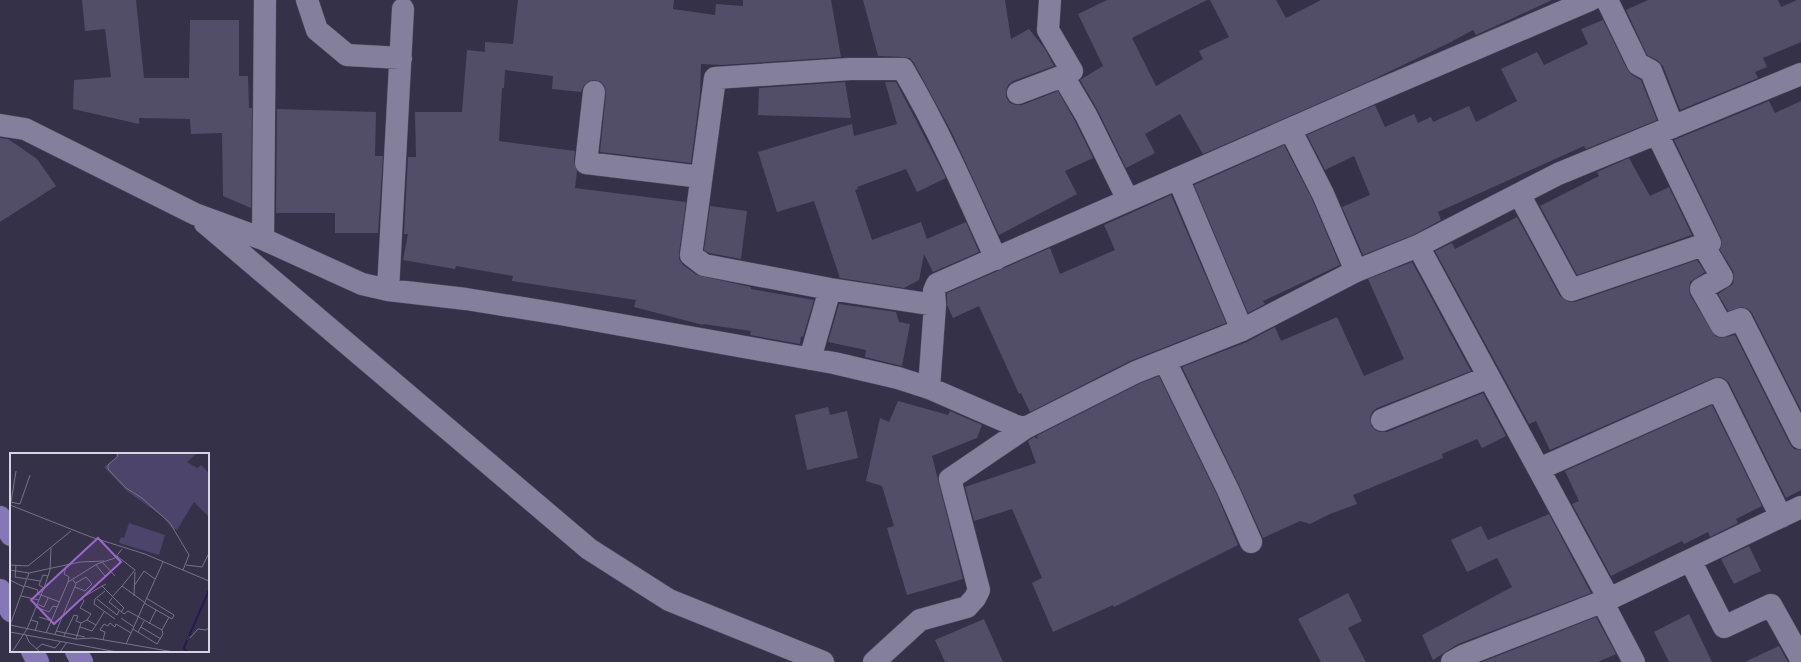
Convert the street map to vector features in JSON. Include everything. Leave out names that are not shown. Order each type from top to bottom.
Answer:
[{"type":"main road","points":[[0,517],[10,533]]},
{"type":"main road","points":[[0,590],[10,609]]},
{"type":"main road","points":[[33,652],[38,662]]},
{"type":"main road","points":[[77,652],[82,662]]},
{"type":"street","points":[[263,238],[265,0]]},
{"type":"street","points":[[307,0],[317,30],[346,54],[401,58]]},
{"type":"street","points":[[1018,93],[1063,76],[1072,71],[1048,30],[1050,0]]},
{"type":"street","points":[[929,388],[935,305],[934,292],[937,284],[1290,129],[1590,0]]},
{"type":"street","points":[[1519,194],[1571,290],[1710,243],[1665,130],[1651,72],[1638,64],[1607,0]]},
{"type":"street","points":[[388,290],[403,9]]},
{"type":"street","points":[[935,305],[830,289],[704,265],[695,260],[691,254],[715,78],[850,69],[903,69],[922,101],[954,166],[996,259]]},
{"type":"street","points":[[1063,76],[1086,115],[1128,200]]},
{"type":"street","points":[[874,662],[920,620],[967,606],[976,598],[979,590],[950,479],[1025,428],[1136,372],[1242,330],[1356,272],[1418,246],[1558,174],[1665,130],[1800,78]]},
{"type":"street","points":[[594,92],[586,163],[701,177]]},
{"type":"street","points":[[0,125],[25,129],[195,214],[263,238],[362,284],[388,290],[466,299],[560,314],[810,358],[898,378],[929,388],[1016,426],[1025,428]]},
{"type":"street","points":[[1290,129],[1323,194],[1356,272]]},
{"type":"street","points":[[1178,178],[1242,330]]},
{"type":"street","points":[[195,214],[589,549],[669,600],[823,662]]},
{"type":"street","points":[[1702,245],[1722,278],[1701,289],[1722,326],[1742,319],[1801,438]]},
{"type":"street","points":[[1418,246],[1539,469],[1605,600],[1634,662]]},
{"type":"street","points":[[810,358],[830,289]]},
{"type":"street","points":[[1165,361],[1228,490],[1251,542]]},
{"type":"street","points":[[1382,420],[1489,377]]},
{"type":"street","points":[[1539,469],[1718,389],[1781,517]]},
{"type":"street","points":[[1460,660],[1605,600],[1801,507]]},
{"type":"street","points":[[1690,560],[1724,627],[1771,605],[1801,659]]},
{"type":"building","points":[[82,0],[136,0],[144,78],[189,78],[190,20],[239,20],[239,76],[248,76],[249,108],[252,108],[251,208],[223,196],[222,133],[191,134],[190,119],[139,118],[139,124],[73,109],[74,80],[111,77],[105,29],[85,31]]},
{"type":"building","points":[[518,0],[674,0],[673,9],[715,15],[716,4],[743,6],[743,0],[831,0],[841,57],[721,65],[701,64],[700,94],[691,163],[600,152],[606,93],[605,87],[601,82],[595,80],[589,81],[584,85],[581,92],[552,89],[553,76],[505,70],[504,88],[502,88],[499,141],[575,151],[574,162],[577,171],[575,188],[686,202],[679,259],[683,265],[697,275],[751,287],[751,289],[814,300],[803,337],[801,336],[800,344],[750,335],[751,331],[703,325],[634,307],[636,300],[512,281],[513,276],[456,266],[455,269],[403,260],[408,234],[404,234],[408,157],[416,157],[415,112],[462,112],[467,50],[485,52],[485,42],[513,44]]},
{"type":"building","points":[[863,0],[1005,0],[1011,39],[1029,29],[1045,49],[1054,66],[1013,81],[1008,85],[1006,97],[1010,103],[1022,105],[1058,91],[1093,158],[1065,171],[1077,194],[999,235],[952,133],[914,63],[910,58],[878,56]]},
{"type":"building","points":[[1107,0],[1207,0],[1132,38],[1156,86],[1203,59],[1199,51],[1229,37],[1210,0],[1276,0],[1286,18],[1321,0],[1552,0],[1476,35],[1473,30],[1372,80],[1203,154],[1180,114],[1145,134],[1155,153],[1126,168],[1097,109],[1080,80],[1103,66],[1078,14]]},
{"type":"building","points":[[1648,0],[1778,0],[1781,7],[1797,0],[1801,0],[1801,42],[1763,58],[1767,67],[1755,72],[1758,78],[1680,110],[1663,66],[1657,60],[1647,55],[1626,10]]},
{"type":"building","points":[[1603,20],[1627,69],[1632,75],[1641,80],[1657,120],[1586,149],[1584,146],[1438,212],[1441,220],[1413,235],[1363,255],[1342,207],[1370,195],[1354,156],[1325,170],[1307,135],[1375,105],[1385,127],[1414,114],[1418,123],[1431,117],[1433,122],[1469,106],[1476,122],[1517,101],[1501,69],[1537,52],[1544,65],[1588,44],[1581,29]]},
{"type":"building","points":[[845,82],[851,118],[758,115],[759,88]]},
{"type":"building","points":[[885,82],[896,82],[946,178],[917,192],[906,169],[857,187],[858,189],[855,190],[872,240],[921,222],[927,239],[966,222],[979,252],[933,272],[924,254],[919,280],[904,288],[840,278],[814,201],[777,212],[758,152],[852,124],[854,136],[897,124]]},
{"type":"building","points":[[1769,101],[1775,113],[1801,101],[1801,410],[1752,313],[1748,309],[1742,307],[1728,311],[1718,294],[1733,284],[1733,271],[1720,250],[1722,244],[1721,238],[1674,140]]},
{"type":"building","points":[[277,109],[376,112],[375,156],[383,156],[378,233],[335,233],[335,213],[276,213]]},
{"type":"building","points":[[0,138],[8,139],[37,159],[56,186],[0,222]]},
{"type":"building","points":[[1284,145],[1312,199],[1340,265],[1263,301],[1265,304],[1248,313],[1194,185]]},
{"type":"building","points":[[1629,158],[1650,196],[1669,187],[1692,235],[1577,275],[1540,206],[1599,176],[1597,172]]},
{"type":"building","points":[[1171,195],[1226,323],[1130,361],[1030,412],[1021,393],[1019,394],[979,306],[953,318],[947,305],[947,293],[1050,248],[1060,274],[1115,250],[1104,225]]},
{"type":"building","points":[[710,206],[747,211],[741,259],[709,253],[704,250]]},
{"type":"building","points":[[1517,217],[1560,296],[1569,302],[1575,302],[1697,260],[1705,272],[1690,282],[1690,295],[1715,336],[1721,338],[1735,335],[1790,444],[1794,449],[1801,450],[1801,490],[1786,498],[1729,383],[1720,377],[1713,378],[1550,450],[1536,421],[1529,424],[1435,251],[1452,243],[1455,249]]},
{"type":"building","points":[[1412,262],[1471,371],[1377,408],[1372,412],[1370,418],[1371,425],[1375,430],[1387,432],[1483,393],[1506,436],[1482,448],[1477,439],[1442,454],[1443,458],[1353,495],[1357,504],[1330,514],[1310,524],[1300,521],[1263,538],[1182,367],[1247,342],[1275,327],[1281,341],[1337,317],[1364,376],[1404,359],[1368,279]]},
{"type":"building","points":[[839,304],[896,312],[899,322],[910,324],[902,366],[865,357],[866,350],[828,342]]},
{"type":"building","points":[[1159,376],[1217,495],[1238,545],[1114,607],[1113,605],[1053,632],[1032,583],[1042,578],[1012,509],[974,521],[965,487],[1036,463],[1028,441],[1034,437],[1038,439],[1037,436],[1040,434],[1141,383]]},
{"type":"building","points":[[898,401],[948,415],[950,411],[982,425],[977,438],[932,456],[963,579],[907,595],[887,528],[894,526],[882,486],[866,481],[880,418],[889,422]]},
{"type":"building","points":[[1712,405],[1762,506],[1736,519],[1738,523],[1710,537],[1708,532],[1684,544],[1682,541],[1611,576],[1572,504],[1579,501],[1565,471]]},
{"type":"building","points":[[828,407],[830,415],[847,411],[858,458],[807,470],[795,415]]},
{"type":"building","points":[[1549,514],[1591,593],[1458,644],[1433,660],[1422,635],[1512,587],[1497,558],[1467,572],[1451,540],[1481,526],[1488,540]]},
{"type":"building","points":[[1749,546],[1761,571],[1734,584],[1721,559]]},
{"type":"building","points":[[1348,593],[1362,621],[1348,628],[1366,662],[1321,662],[1298,619]]},
{"type":"building","points":[[1689,614],[1712,662],[1669,662],[1654,632]]},
{"type":"building","points":[[1596,617],[1616,654],[1598,662],[1482,662]]},
{"type":"building","points":[[984,619],[1003,662],[945,662],[935,640]]},
{"type":"building","points":[[1779,646],[1788,662],[1745,662]]}]
